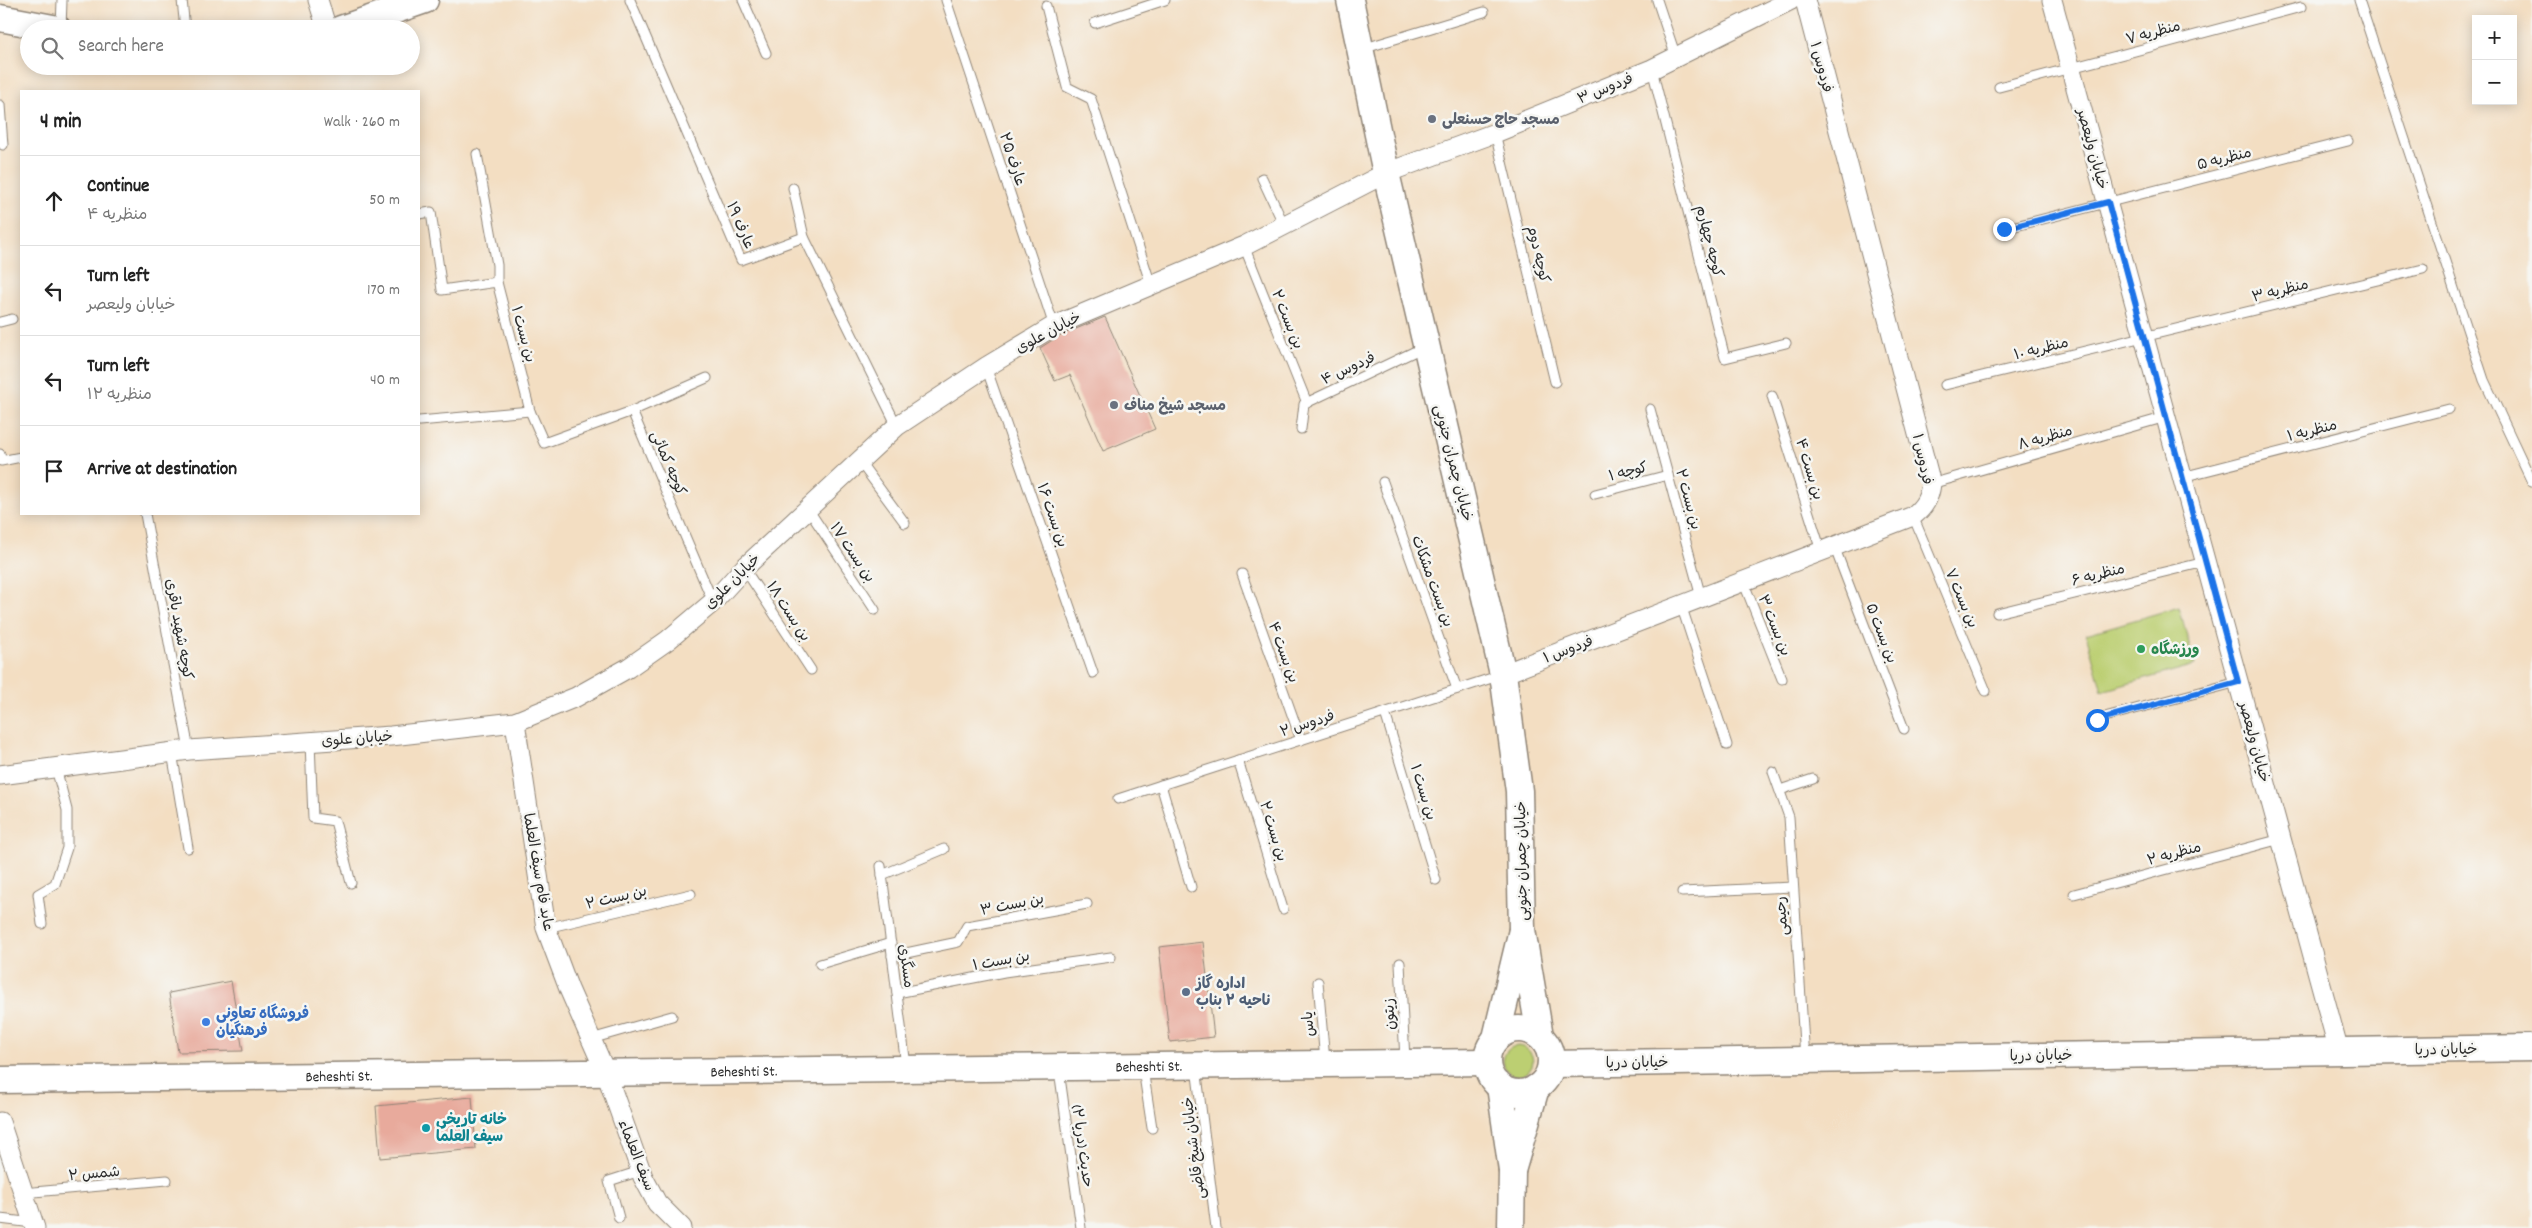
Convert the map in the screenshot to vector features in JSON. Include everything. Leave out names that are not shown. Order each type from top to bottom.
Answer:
[{"type":"main road","points":[[367,20],[425,0]]},
{"type":"main road","name":"خیابان چمران جنوبی","points":[[1350,0],[1386,173],[1503,674],[1519,791],[1522,930],[1540,1036]]},
{"type":"main road","points":[[0,18],[20,22]]},
{"type":"main road","name":"خیابان چمران جنوبی","points":[[1496,1038],[1522,930]]},
{"type":"main road","points":[[1511,1228],[1512,1171],[1500,1086],[1489,1071],[1487,1062],[1488,1053],[1496,1038],[1504,1032],[1521,1029],[1540,1036],[1547,1044],[1551,1064],[1548,1073],[1536,1088],[1512,1171]]},
{"type":"main road","name":"خیابان دریا","points":[[1551,1064],[2532,1048]]},
{"type":"main road","name":"Beheshti St.","points":[[0,1080],[1487,1062]]},
{"type":"main road","points":[[1500,1086],[1517,1093],[1536,1088]]},
{"type":"street","points":[[318,0],[324,20]]},
{"type":"street","name":"فردوس ۱","points":[[1503,674],[1912,516],[1922,508],[1930,496],[1931,484],[1805,0]]},
{"type":"street","name":"خیابان ولیعصر","points":[[2052,0],[2339,1051]]},
{"type":"street","name":"فردوس ۳","points":[[1386,173],[1496,133],[1652,68],[1785,1]]},
{"type":"street","name":"خیابان علوی","points":[[0,775],[180,751],[391,736],[515,722],[576,697],[628,668],[668,640],[713,602],[744,568],[898,426],[986,367],[1054,326],[1244,246],[1386,173]]},
{"type":"street","name":"عابد فام سیف العلما","points":[[515,722],[546,928],[569,989],[606,1072]]},
{"type":"street","name":"سیف العلماء","points":[[606,1072],[640,1171],[657,1204],[682,1228]]},
{"type":"street","points":[[0,1122],[34,1225]]},
{"type":"lane","points":[[60,20],[62,0]]},
{"type":"lane","points":[[182,0],[184,20]]},
{"type":"lane","name":"عارف ۱۹","points":[[630,0],[741,260],[804,237]]},
{"type":"lane","points":[[743,0],[766,53]]},
{"type":"lane","name":"عارف ۲۵","points":[[946,0],[1054,326]]},
{"type":"lane","points":[[1096,23],[1165,0]]},
{"type":"lane","points":[[1657,0],[1676,57]]},
{"type":"lane","points":[[2359,0],[2484,380],[2532,482]]},
{"type":"lane","points":[[1046,6],[1067,87],[1091,99],[1151,285]]},
{"type":"lane","name":"منظریه ۷","points":[[1999,88],[2301,7]]},
{"type":"lane","points":[[1360,49],[1484,12]]},
{"type":"lane","name":"کوچه چهارم","points":[[1652,68],[1725,358],[1786,343]]},
{"type":"lane","points":[[0,105],[3,145]]},
{"type":"lane","name":"کوچه دوم","points":[[1496,133],[1555,382]]},
{"type":"lane","name":"منظریه ۵","points":[[2004,229],[2348,141]]},
{"type":"lane","name":"بن بست ۱","points":[[476,154],[497,265],[496,282],[530,411],[544,443],[632,411]]},
{"type":"lane","points":[[1262,178],[1284,225]]},
{"type":"lane","points":[[793,188],[804,237],[898,426]]},
{"type":"lane","points":[[420,214],[431,212],[442,290],[496,282]]},
{"type":"lane","name":"بن بست ۲","points":[[1244,246],[1307,403]]},
{"type":"lane","name":"منظریه ۳","points":[[2144,337],[2423,269]]},
{"type":"lane","points":[[0,322],[12,319]]},
{"type":"lane","name":"منظریه ۱۰","points":[[1944,385],[2144,337]]},
{"type":"lane","name":"فردوس ۴","points":[[1307,403],[1426,346]]},
{"type":"lane","name":"بن بست ۱۶","points":[[986,367],[1093,673]]},
{"type":"lane","points":[[632,411],[707,378]]},
{"type":"lane","name":"بن بست ۴","points":[[1772,396],[1828,549]]},
{"type":"lane","points":[[1301,429],[1304,404],[1307,403]]},
{"type":"lane","name":"بن بست ۲","points":[[1650,409],[1701,597]]},
{"type":"lane","name":"منظریه ۱","points":[[2182,476],[2449,410]]},
{"type":"lane","points":[[420,421],[530,411]]},
{"type":"lane","name":"کوچه کمائی","points":[[632,411],[713,602]]},
{"type":"lane","name":"منظریه ۸","points":[[1931,484],[2166,417]]},
{"type":"lane","points":[[0,454],[2,461],[20,457]]},
{"type":"lane","points":[[860,462],[905,523]]},
{"type":"lane","name":"کوچه ۱","points":[[1595,494],[1668,475]]},
{"type":"lane","name":"بن بست مشکات","points":[[1383,482],[1457,690]]},
{"type":"lane","name":"بن بست ۱۷","points":[[808,509],[875,610]]},
{"type":"lane","name":"کوچه شهید باقری","points":[[145,515],[180,751],[188,848]]},
{"type":"lane","name":"بن بست ۷","points":[[1912,516],[1986,691]]},
{"type":"lane","name":"بن بست ۵","points":[[1828,549],[1904,729]]},
{"type":"lane","name":"منظریه ۶","points":[[1997,614],[2206,562]]},
{"type":"lane","name":"بن بست ۱۸","points":[[744,568],[811,670]]},
{"type":"lane","name":"بن بست ۴","points":[[1242,574],[1301,740]]},
{"type":"lane","name":"بن بست ۳","points":[[1743,581],[1782,679]]},
{"type":"lane","points":[[1681,605],[1727,745]]},
{"type":"lane","name":"فردوس ۲","points":[[1118,798],[1503,674]]},
{"type":"lane","points":[[2097,720],[2238,682]]},
{"type":"lane","name":"بن بست ۱","points":[[1385,712],[1436,880]]},
{"type":"lane","points":[[310,742],[313,818],[336,821],[351,883]]},
{"type":"lane","name":"بن بست ۲","points":[[1238,760],[1283,909]]},
{"type":"lane","points":[[42,924],[38,894],[55,884],[67,848],[66,810],[56,768]]},
{"type":"lane","name":"رحیمی","points":[[1773,772],[1790,817],[1793,887],[1806,1059]]},
{"type":"lane","points":[[1780,790],[1813,778]]},
{"type":"lane","points":[[1161,785],[1191,887]]},
{"type":"lane","name":"منظریه ۲","points":[[2074,894],[2281,839]]},
{"type":"lane","name":"مسگری","points":[[906,1069],[881,871],[944,849]]},
{"type":"lane","points":[[1682,892],[1793,887]]},
{"type":"lane","name":"بن بست ۲","points":[[546,928],[691,894]]},
{"type":"lane","name":"بن بست ۳","points":[[892,956],[958,942],[967,926],[1087,904]]},
{"type":"lane","points":[[820,964],[891,943]]},
{"type":"lane","name":"بن بست ۱","points":[[897,993],[1004,972],[1111,956]]},
{"type":"lane","name":"زیتون","points":[[1400,962],[1405,1063]]},
{"type":"lane","name":"یاس","points":[[1318,982],[1325,1064]]},
{"type":"lane","points":[[591,1039],[672,1016]]},
{"type":"lane","name":"خیابان شیخ قاضی","points":[[1196,1065],[1216,1228]]},
{"type":"lane","points":[[1143,1066],[1152,1128]]},
{"type":"lane","name":"حدیث (دریا ۲)","points":[[1058,1067],[1081,1228]]},
{"type":"lane","points":[[619,1218],[609,1181],[640,1171]]},
{"type":"lane","name":"شمس ۲","points":[[23,1193],[167,1180]]},
{"type":"lane","points":[[0,1219],[34,1225]]},
{"type":"green space","name":"ورزشگاه","points":[[2179,607],[2195,665],[2102,691],[2086,634]]},
{"type":"green space","points":[[1518,1046],[1524,1047],[1532,1055],[1532,1067],[1524,1075],[1518,1076],[1512,1075],[1504,1067],[1503,1061],[1504,1055],[1512,1047]]},
{"type":"building","name":"مسجد شیخ مناف","points":[[1105,317],[1155,429],[1103,451],[1070,375],[1055,381],[1040,348],[1059,336]]},
{"type":"building","name":"اداره گاز ناحیه ۲ بناب","points":[[1203,942],[1214,1037],[1170,1042],[1159,947]]},
{"type":"building","name":"فروشگاه تعاونی فرهنگیان","points":[[231,981],[243,1051],[178,1052],[169,993]]},
{"type":"building","name":"خانه تاریخی سیف العلما","points":[[472,1097],[476,1149],[380,1158],[376,1106]]},
{"type":"place","name":"مسجد حاج حسنعلی","points":[[1432,119]]},
{"type":"place","name":"مسجد شیخ مناف","points":[[1114,405]]},
{"type":"place","name":"ورزشگاه","points":[[2141,649]]},
{"type":"place","name":"اداره گاز ناحیه ۲ بناب","points":[[1186,992]]},
{"type":"place","name":"فروشگاه تعاونی فرهنگیان","points":[[206,1022]]},
{"type":"place","name":"خانه تاریخی سیف العلما","points":[[426,1128]]},
{"type":"route","points":[[2004,229],[2108,202],[2238,682],[2097,720]]}]
